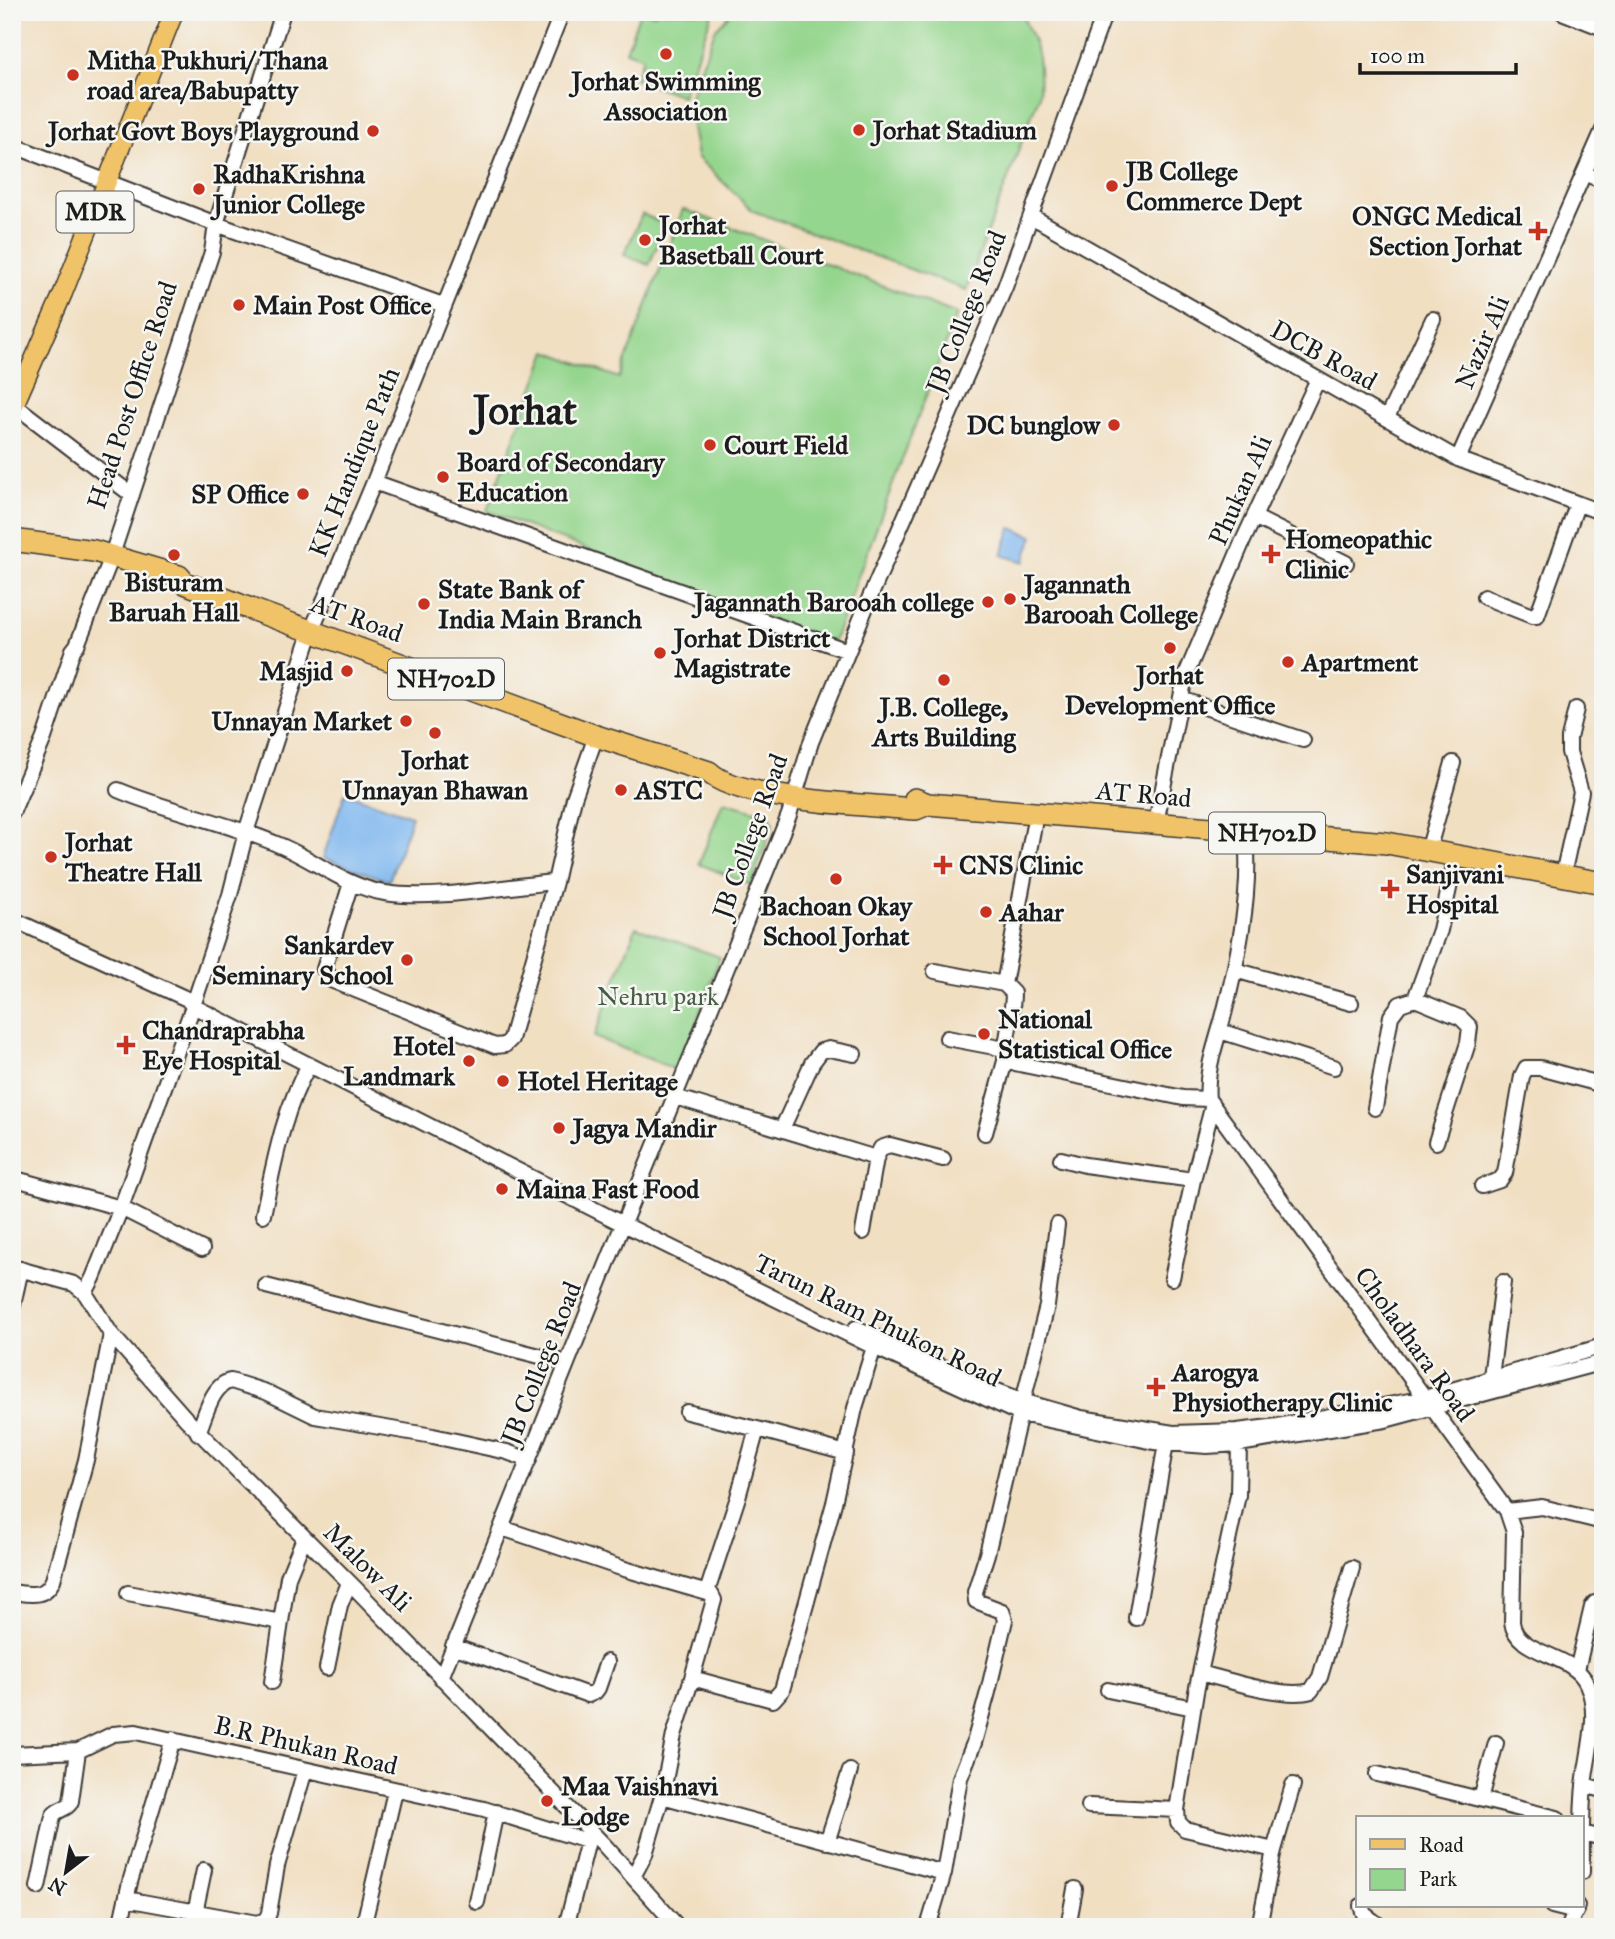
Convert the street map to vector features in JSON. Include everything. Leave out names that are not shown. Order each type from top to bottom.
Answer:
[{"type":"highway","name":"AT Road","points":[[12,540],[178,576],[185,583],[311,632],[596,736],[709,772],[718,769],[795,794],[917,799],[928,804],[1387,843],[1603,883]]},
{"type":"highway","name":"AT Road","points":[[12,549],[107,559]]},
{"type":"main road","name":"MDR","points":[[13,406],[63,293],[174,12]]},
{"type":"street","name":"Head Post Office Road","points":[[12,813],[44,738],[212,252],[216,223],[283,12]]},
{"type":"street","name":"KK Handique Path","points":[[85,1293],[121,1208],[230,895],[246,832],[311,632],[374,482],[562,12]]},
{"type":"street","name":"JB College Road","points":[[442,1678],[795,794],[811,742],[1006,287],[1105,12]]},
{"type":"street","points":[[1562,12],[1603,28]]},
{"type":"street","name":"Nazir Ali","points":[[1458,459],[1601,139]]},
{"type":"street","points":[[12,145],[216,223],[443,305]]},
{"type":"street","points":[[1584,173],[1603,181]]},
{"type":"street","name":"DCB Road","points":[[1031,216],[1458,459],[1603,513]]},
{"type":"street","points":[[1387,418],[1433,319]]},
{"type":"street","name":"Phukan Ali","points":[[1156,823],[1185,677],[1254,517],[1317,381]]},
{"type":"street","points":[[13,406],[129,492]]},
{"type":"street","points":[[374,482],[848,651]]},
{"type":"street","points":[[1484,597],[1537,616],[1577,505]]},
{"type":"street","points":[[1254,517],[1346,563]]},
{"type":"street","points":[[1181,699],[1303,740]]},
{"type":"street","points":[[1563,875],[1581,792],[1569,752],[1569,738],[1576,709]]},
{"type":"street","points":[[351,883],[324,969],[328,977],[332,981],[495,1046],[505,1045],[511,1040],[555,882],[574,798],[596,736]]},
{"type":"street","points":[[1428,851],[1452,763]]},
{"type":"street","points":[[118,790],[246,832],[281,846],[351,883],[385,893],[446,893],[555,882]]},
{"type":"street","points":[[1004,984],[1036,814]]},
{"type":"street","points":[[1172,1278],[1210,1103],[1209,1065],[1235,970],[1244,900],[1247,849],[1245,830]]},
{"type":"street","points":[[1415,999],[1440,930],[1456,856]]},
{"type":"street","name":"Tarun Ram Phukon Road","points":[[12,919],[192,1001],[874,1347],[988,1401],[1166,1443],[1207,1446],[1239,1444],[1329,1431],[1429,1403],[1603,1362]]},
{"type":"street","points":[[1235,970],[1351,1003]]},
{"type":"street","points":[[935,971],[1004,984],[1013,993],[1013,1012],[1005,1055],[985,1133]]},
{"type":"street","points":[[1375,1108],[1391,1016],[1400,1004],[1415,999],[1461,1018],[1470,1027],[1468,1043],[1436,1142]]},
{"type":"street","name":"Tarun Ram Phukon Road","points":[[192,1001],[309,1065],[624,1220],[992,1390],[1022,1408],[1173,1433],[1237,1431],[1429,1403],[1491,1377],[1603,1346]]},
{"type":"street","points":[[1220,1031],[1334,1067]]},
{"type":"street","points":[[947,1038],[1005,1055],[1210,1103]]},
{"type":"street","points":[[782,1129],[812,1063],[821,1051],[829,1049],[854,1054]]},
{"type":"street","points":[[263,1215],[279,1141],[299,1082],[309,1065]]},
{"type":"street","points":[[1482,1186],[1500,1180],[1506,1174],[1522,1076],[1526,1068],[1603,1085]]},
{"type":"street","points":[[675,1097],[876,1158]]},
{"type":"street","name":"Choladhara Road","points":[[1210,1103],[1507,1511],[1514,1532],[1512,1622],[1515,1634],[1527,1645],[1577,1670]]},
{"type":"street","points":[[863,1232],[876,1158],[884,1145],[943,1159]]},
{"type":"street","points":[[1061,1159],[1085,1165],[1193,1180]]},
{"type":"street","points":[[12,1178],[121,1208],[202,1248]]},
{"type":"street","points":[[928,1927],[944,1873],[960,1778],[974,1743],[1004,1620],[1002,1611],[979,1603],[974,1596],[999,1508],[1047,1306],[1057,1225]]},
{"type":"street","points":[[12,1309],[17,1268],[74,1284],[85,1293]]},
{"type":"street","points":[[1491,1377],[1503,1282]]},
{"type":"street","points":[[266,1286],[567,1363]]},
{"type":"street","name":"Malow Ali","points":[[85,1293],[111,1334],[198,1433],[442,1678],[678,1927]]},
{"type":"street","points":[[12,1592],[40,1595],[50,1588],[86,1460],[111,1334]]},
{"type":"street","points":[[692,1678],[768,1700],[773,1700],[780,1694],[814,1577],[855,1408],[874,1347]]},
{"type":"street","points":[[198,1433],[217,1389],[225,1382],[231,1381],[266,1392],[315,1416],[433,1436],[507,1452],[529,1460]]},
{"type":"street","points":[[687,1412],[846,1453]]},
{"type":"street","points":[[707,1592],[757,1429]]},
{"type":"street","points":[[1136,1618],[1166,1443]]},
{"type":"street","points":[[1239,1444],[1238,1495],[1193,1708],[1177,1810],[1178,1822],[1185,1829],[1274,1850]]},
{"type":"street","points":[[1507,1511],[1542,1507],[1603,1522]]},
{"type":"street","points":[[502,1528],[621,1568],[707,1592],[713,1595],[715,1600],[674,1735],[662,1796],[645,1854],[633,1877]]},
{"type":"street","points":[[272,1682],[288,1577],[304,1538]]},
{"type":"street","points":[[1200,1673],[1262,1689],[1300,1693],[1311,1691],[1320,1677],[1352,1567]]},
{"type":"street","points":[[327,1668],[340,1605],[349,1583]]},
{"type":"street","points":[[128,1593],[281,1622]]},
{"type":"street","points":[[1582,1816],[1593,1706],[1587,1684],[1577,1670],[1592,1607],[1595,1603],[1603,1602]]},
{"type":"street","points":[[453,1646],[588,1695],[598,1688],[607,1662]]},
{"type":"street","points":[[1108,1690],[1193,1708]]},
{"type":"street","name":"B.R Phukan Road","points":[[12,1754],[78,1751],[113,1734],[136,1732],[496,1812],[589,1836]]},
{"type":"street","points":[[120,1927],[173,1739]]},
{"type":"street","points":[[1480,1799],[1496,1744]]},
{"type":"street","points":[[38,1887],[53,1816],[71,1801],[78,1751]]},
{"type":"street","points":[[126,1899],[257,1923],[266,1920],[277,1866],[304,1770]]},
{"type":"street","points":[[827,1842],[850,1771]]},
{"type":"street","points":[[1377,1774],[1549,1816]]},
{"type":"street","points":[[1259,1927],[1274,1850],[1293,1785]]},
{"type":"street","points":[[1584,1785],[1603,1790]]},
{"type":"street","points":[[366,1914],[396,1791]]},
{"type":"street","points":[[662,1796],[944,1873]]},
{"type":"street","points":[[1089,1806],[1177,1810]]},
{"type":"street","points":[[477,1902],[496,1812]]},
{"type":"street","points":[[1584,1833],[1603,1838]]},
{"type":"street","points":[[566,1927],[589,1836]]},
{"type":"street","points":[[195,1913],[204,1870]]},
{"type":"street","points":[[1068,1927],[1075,1889]]},
{"type":"street","points":[[1362,1908],[1364,1914],[1381,1927]]},
{"type":"street","points":[[1569,1927],[1577,1909]]},
{"type":"green space","name":"Jorhat Swimming Association","points":[[640,12],[713,12],[682,96],[635,79],[643,57],[626,51]]},
{"type":"green space","name":"Jorhat Stadium","points":[[732,12],[1020,12],[1037,52],[1039,96],[966,290],[753,211],[697,157],[688,102],[715,30]]},
{"type":"green space","name":"Court Field","points":[[683,209],[957,314],[833,643],[487,511],[547,351],[619,378]]},
{"type":"green space","name":"Jorhat Basetball Court","points":[[642,214],[666,225],[649,265],[624,255]]},
{"type":"green space","points":[[723,802],[770,815],[773,824],[751,885],[699,864]]},
{"type":"green space","name":"Nehru park","points":[[636,927],[720,957],[679,1071],[594,1037]]},
{"type":"water","points":[[1011,528],[1033,536],[1024,562],[1002,555]]},
{"type":"water","points":[[345,793],[412,816],[389,881],[323,858]]},
{"type":"place","name":"Jorhat Swimming Association","points":[[666,54]]},
{"type":"place","name":"Mitha Pukhuri/ Thana road area/Babupatty","points":[[73,75]]},
{"type":"place","name":"Jorhat Stadium","points":[[859,130]]},
{"type":"place","name":"Jorhat Govt Boys Playground","points":[[373,131]]},
{"type":"place","name":"JB College Commerce Dept","points":[[1112,186]]},
{"type":"place","name":"RadhaKrishna Junior College","points":[[199,189]]},
{"type":"place","name":"ONGC Medical Section Jorhat","points":[[1538,231]]},
{"type":"place","name":"Jorhat Basetball Court","points":[[645,240]]},
{"type":"place","name":"Main Post Office","points":[[239,305]]},
{"type":"place","name":"DC bunglow","points":[[1114,425]]},
{"type":"place","name":"Court Field","points":[[710,445]]},
{"type":"place","name":"Board of Secondary Education","points":[[443,477]]},
{"type":"place","name":"SP Office","points":[[303,494]]},
{"type":"place","name":"Homeopathic Clinic","points":[[1271,554]]},
{"type":"place","name":"Bisturam Baruah Hall","points":[[174,555]]},
{"type":"place","name":"Jagannath Barooah College","points":[[1010,599]]},
{"type":"place","name":"Jagannath Barooah college","points":[[988,602]]},
{"type":"place","name":"State Bank of India Main Branch","points":[[424,604]]},
{"type":"place","name":"Jorhat Development Office","points":[[1170,648]]},
{"type":"place","name":"Jorhat District Magistrate","points":[[660,653]]},
{"type":"place","name":"Apartment","points":[[1288,662]]},
{"type":"place","name":"Masjid","points":[[347,671]]},
{"type":"place","name":"J.B. College, Arts Building","points":[[944,680]]},
{"type":"place","name":"Unnayan Market","points":[[406,721]]},
{"type":"place","name":"Jorhat Unnayan Bhawan","points":[[435,733]]},
{"type":"place","name":"ASTC","points":[[621,790]]},
{"type":"place","name":"Jorhat Theatre Hall","points":[[51,857]]},
{"type":"place","name":"CNS Clinic","points":[[943,865]]},
{"type":"place","name":"Bachoan Okay School Jorhat","points":[[836,879]]},
{"type":"place","name":"Sanjivani Hospital","points":[[1390,889]]},
{"type":"place","name":"Aahar","points":[[986,912]]},
{"type":"place","name":"Sankardev Seminary School","points":[[407,960]]},
{"type":"place","name":"National Statistical Office","points":[[984,1034]]},
{"type":"place","name":"Chandraprabha Eye Hospital","points":[[126,1045]]},
{"type":"place","name":"Hotel Landmark","points":[[469,1061]]},
{"type":"place","name":"Hotel Heritage","points":[[503,1081]]},
{"type":"place","name":"Jagya Mandir","points":[[559,1128]]},
{"type":"place","name":"Maina Fast Food","points":[[502,1189]]},
{"type":"place","name":"Aarogya Physiotherapy Clinic","points":[[1156,1387]]},
{"type":"place","name":"Maa Vaishnavi Lodge","points":[[547,1801]]},
{"type":"district","name":"Jorhat","points":[[525,410]]}]
